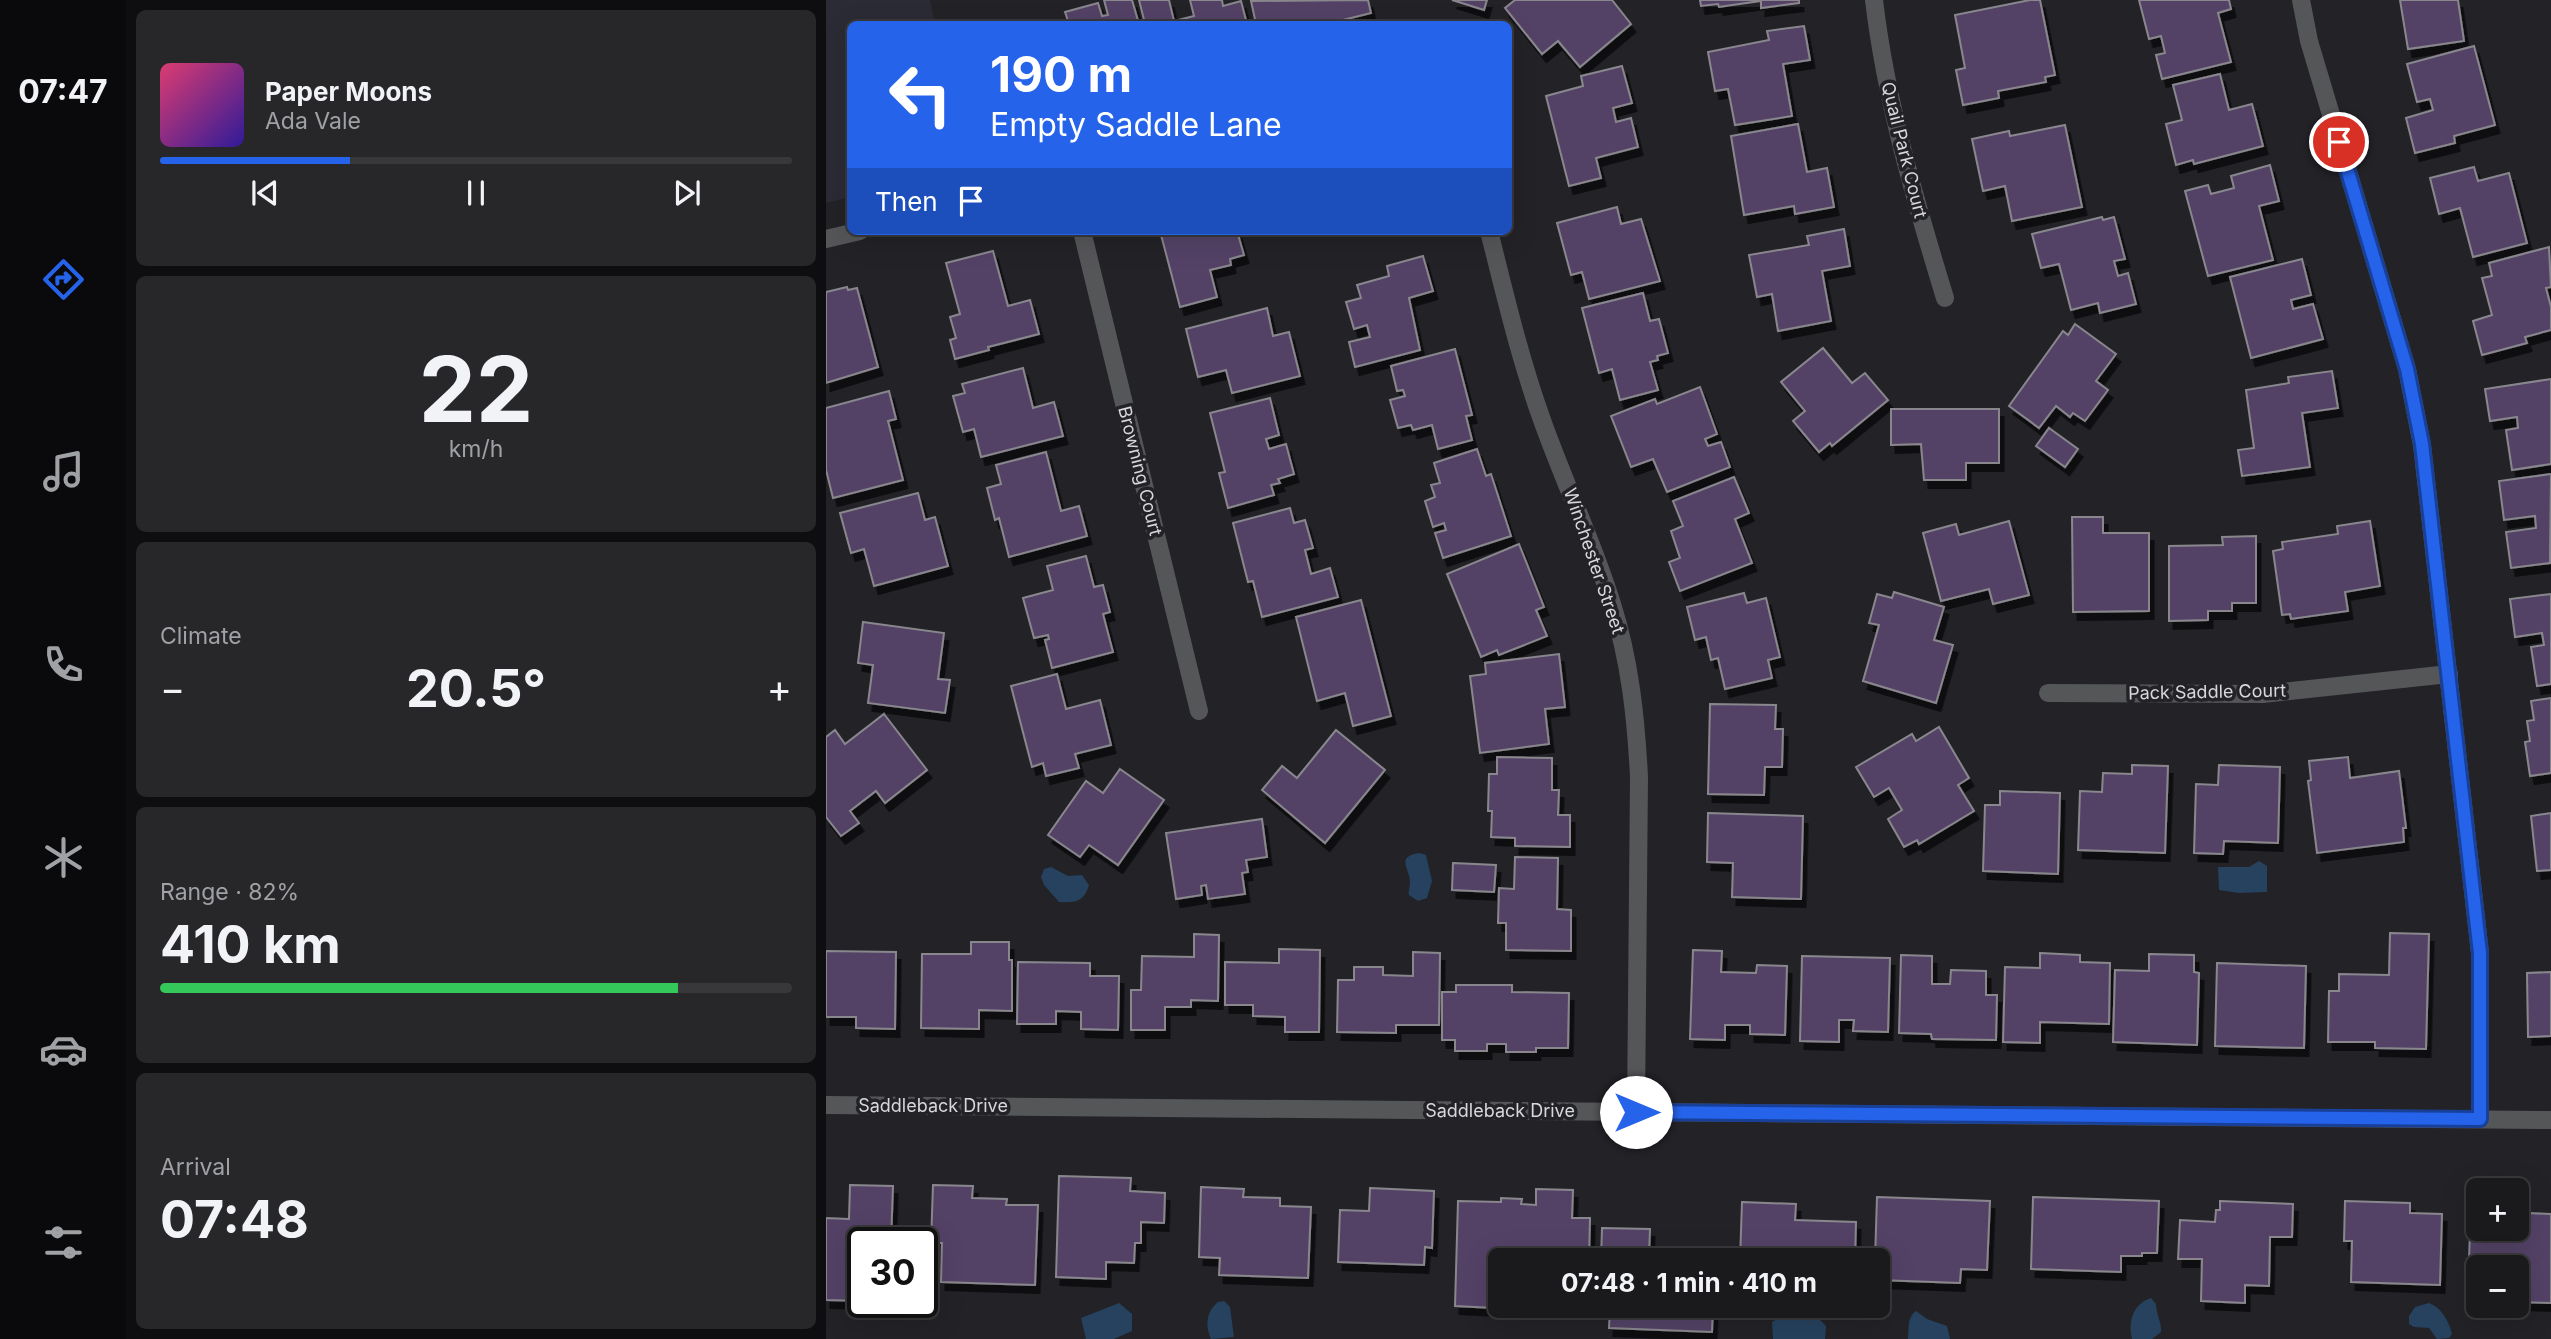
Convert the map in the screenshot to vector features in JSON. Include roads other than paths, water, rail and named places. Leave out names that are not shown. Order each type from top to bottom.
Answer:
[{"type":"street","name":"Quail Park Court","points":[[1874,0],[1895,125],[1945,298]]},
{"type":"street","points":[[2301,0],[2309,41],[2407,369],[2422,444],[2480,953],[2480,1119]]},
{"type":"street","points":[[826,239],[847,234]]},
{"type":"street","name":"Browning Court","points":[[1083,235],[1199,711]]},
{"type":"street","name":"Winchester Street","points":[[1490,235],[1511,319],[1542,419],[1612,604],[1629,668],[1637,725],[1639,777],[1636,1112]]},
{"type":"street","name":"Pack Saddle Court","points":[[2048,693],[2263,694],[2449,674]]},
{"type":"street","name":"Saddleback Drive","points":[[826,1105],[2551,1119]]},
{"type":"water","points":[[1419,853],[1426,855],[1432,881],[1427,898],[1418,901],[1409,895],[1410,882],[1406,860],[1407,857]]},
{"type":"water","points":[[2259,861],[2267,866],[2267,892],[2239,893],[2219,890],[2218,867],[2249,867]]},
{"type":"water","points":[[1051,867],[1068,876],[1082,875],[1089,885],[1082,898],[1074,902],[1059,902],[1044,885],[1041,877],[1044,869]]},
{"type":"water","points":[[2151,1298],[2156,1304],[2161,1332],[2152,1339],[2132,1339],[2133,1314],[2140,1304]]},
{"type":"water","points":[[1224,1301],[1230,1307],[1234,1337],[1211,1339],[1207,1324],[1209,1314],[1218,1302]]},
{"type":"water","points":[[1119,1303],[1132,1314],[1132,1331],[1114,1339],[1086,1339],[1081,1318]]},
{"type":"water","points":[[2429,1303],[2441,1311],[2447,1320],[2452,1334],[2449,1338],[2437,1339],[2429,1328],[2409,1324],[2409,1316],[2415,1307]]},
{"type":"water","points":[[1916,1311],[1927,1319],[1947,1326],[1950,1339],[1908,1339],[1910,1320]]},
{"type":"water","points":[[1777,1319],[1820,1320],[1826,1326],[1825,1339],[1773,1339],[1772,1322]]}]
